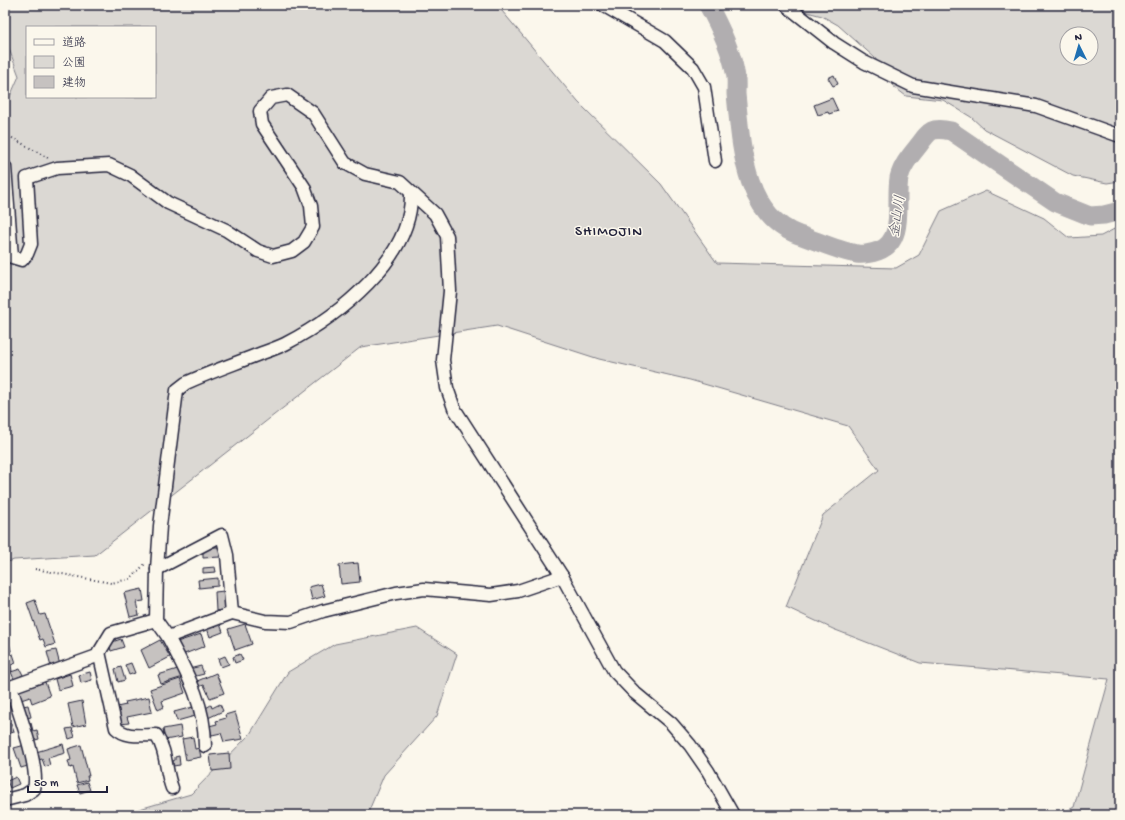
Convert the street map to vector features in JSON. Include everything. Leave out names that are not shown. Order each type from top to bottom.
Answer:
[{"type":"street","points":[[603,5],[665,41],[693,68],[704,87],[715,161]]},
{"type":"street","points":[[786,5],[834,43],[864,62],[913,86],[1036,106],[1120,136]]},
{"type":"street","points":[[5,167],[12,257],[22,260],[27,254],[31,244],[27,178],[57,168],[109,165],[130,175],[168,203],[226,230],[258,251],[273,256],[292,251],[304,242],[313,227],[311,206],[304,187],[262,124],[260,111],[266,101],[271,98],[287,95],[313,114],[345,163],[355,170],[400,182],[410,193],[435,214],[447,236],[450,291],[443,360],[447,388],[454,408],[562,576],[614,671],[635,693],[671,723],[690,745],[708,771],[733,815]]},
{"type":"street","points":[[205,746],[203,714],[198,700],[189,677],[168,637],[156,620],[153,565],[160,526],[177,390],[186,382],[284,345],[324,321],[369,284],[388,260],[403,231],[411,208],[410,193]]},
{"type":"street","points":[[153,565],[222,535],[227,556],[232,613]]},
{"type":"street","points":[[168,637],[232,613],[264,621],[292,622],[323,611],[396,593],[424,589],[491,595],[518,590],[562,576]]},
{"type":"street","points":[[5,800],[25,795],[34,789],[36,782],[31,754],[8,688],[97,656],[111,634],[156,620]]},
{"type":"street","points":[[99,652],[116,728],[122,733],[128,735],[156,735],[165,754],[172,788]]},
{"type":"path","points":[[5,134],[50,159]]},
{"type":"path","points":[[35,570],[111,584],[130,579],[153,565]]},
{"type":"green space","points":[[5,5],[497,5],[578,102],[661,184],[717,263],[896,268],[919,255],[941,211],[986,191],[1044,218],[1069,238],[1101,236],[1120,226],[1120,815],[1060,815],[1074,807],[1109,679],[920,663],[833,629],[786,607],[823,515],[879,470],[848,426],[690,380],[599,359],[497,326],[361,347],[95,555],[14,560],[5,563],[5,108],[19,76],[5,38]]},
{"type":"green space","points":[[781,5],[1120,5],[1120,181],[1107,183],[1073,176],[984,129],[971,117],[943,100],[906,96],[893,86],[875,58],[838,25],[822,16]]},
{"type":"green space","points":[[417,628],[457,654],[437,716],[384,775],[367,815],[119,815],[191,794],[250,734],[288,672],[335,644]]},
{"type":"building","points":[[834,75],[838,84],[833,86],[828,78]]},
{"type":"building","points":[[832,98],[838,111],[818,115],[814,105]]},
{"type":"building","points":[[203,547],[220,547],[220,557],[203,558]]},
{"type":"building","points":[[358,563],[360,582],[341,584],[339,565]]},
{"type":"building","points":[[215,567],[216,572],[203,573],[203,568]]},
{"type":"building","points":[[218,578],[218,586],[199,588],[198,580]]},
{"type":"building","points":[[321,584],[325,596],[312,600],[309,587]]},
{"type":"building","points":[[142,589],[144,601],[136,602],[139,615],[130,617],[124,593]]},
{"type":"building","points":[[224,591],[225,610],[216,611],[215,592]]},
{"type":"building","points":[[35,600],[40,615],[45,614],[55,644],[46,647],[43,639],[40,640],[27,603]]},
{"type":"building","points":[[220,624],[223,632],[210,637],[207,628]]},
{"type":"building","points":[[245,624],[252,644],[235,650],[228,629]]},
{"type":"building","points":[[201,634],[205,646],[182,655],[177,642]]},
{"type":"building","points":[[121,639],[124,647],[111,651],[109,643]]},
{"type":"building","points":[[160,640],[170,657],[149,668],[141,650]]},
{"type":"building","points":[[9,643],[11,651],[5,653],[5,644]]},
{"type":"building","points":[[56,650],[60,665],[51,667],[47,652]]},
{"type":"building","points":[[13,654],[16,663],[11,665],[12,671],[5,673],[5,657]]},
{"type":"building","points":[[240,654],[243,660],[235,663],[233,657]]},
{"type":"building","points":[[225,656],[229,664],[221,667],[218,659]]},
{"type":"building","points":[[131,663],[135,673],[129,675],[125,665]]},
{"type":"building","points":[[201,666],[204,674],[192,677],[189,669]]},
{"type":"building","points":[[121,667],[125,680],[118,682],[115,669]]},
{"type":"building","points":[[181,668],[183,677],[161,684],[158,675]]},
{"type":"building","points":[[20,669],[23,675],[14,679],[11,672]]},
{"type":"building","points":[[90,672],[92,680],[81,683],[79,675]]},
{"type":"building","points":[[216,673],[224,693],[210,698],[204,685],[198,687],[195,682]]},
{"type":"building","points":[[70,674],[73,686],[58,690],[55,679]]},
{"type":"building","points":[[180,679],[185,693],[162,701],[164,707],[158,710],[150,689]]},
{"type":"building","points":[[45,682],[50,696],[32,703],[30,697],[21,700],[18,691]]},
{"type":"building","points":[[149,697],[152,712],[127,717],[129,723],[120,724],[117,707],[126,705],[125,702]]},
{"type":"building","points":[[82,701],[86,724],[73,727],[68,704]]},
{"type":"building","points":[[220,704],[223,711],[208,718],[204,709],[211,705],[212,708]]},
{"type":"building","points":[[28,705],[31,717],[27,718],[23,706]]},
{"type":"building","points":[[193,707],[195,716],[177,721],[174,712]]},
{"type":"building","points":[[235,712],[243,739],[224,742],[221,733],[212,735],[209,726],[217,724],[216,721],[226,718],[225,715]]},
{"type":"building","points":[[11,723],[14,732],[5,735],[5,724]]},
{"type":"building","points":[[31,723],[33,731],[37,730],[39,739],[31,741],[27,724]]},
{"type":"building","points":[[180,726],[182,737],[165,740],[163,729]]},
{"type":"building","points":[[72,728],[75,737],[69,739],[66,729]]},
{"type":"building","points":[[193,737],[195,749],[199,748],[201,757],[186,760],[182,739]]},
{"type":"building","points":[[63,744],[65,753],[48,758],[50,765],[45,767],[42,759],[38,760],[36,752]]},
{"type":"building","points":[[25,745],[31,765],[21,768],[14,748]]},
{"type":"building","points":[[81,745],[89,776],[87,776],[88,780],[77,783],[73,767],[70,768],[68,761],[71,760],[68,749]]},
{"type":"building","points":[[229,753],[230,769],[212,771],[210,755]]},
{"type":"building","points":[[179,756],[180,765],[173,766],[175,757]]},
{"type":"building","points":[[16,777],[19,784],[10,788],[7,781]]},
{"type":"building","points":[[87,782],[90,790],[80,793],[77,785]]},
{"type":"waterway","name":"金山川","points":[[708,5],[731,55],[736,77],[740,134],[748,175],[756,195],[766,211],[780,225],[799,235],[850,253],[857,254],[878,251],[887,246],[893,239],[898,220],[898,188],[902,169],[926,136],[932,131],[940,129],[951,131],[1055,202],[1090,216],[1104,215],[1120,211]]},
{"type":"district","name":"SHIMOJIN","points":[[609,230]]}]
